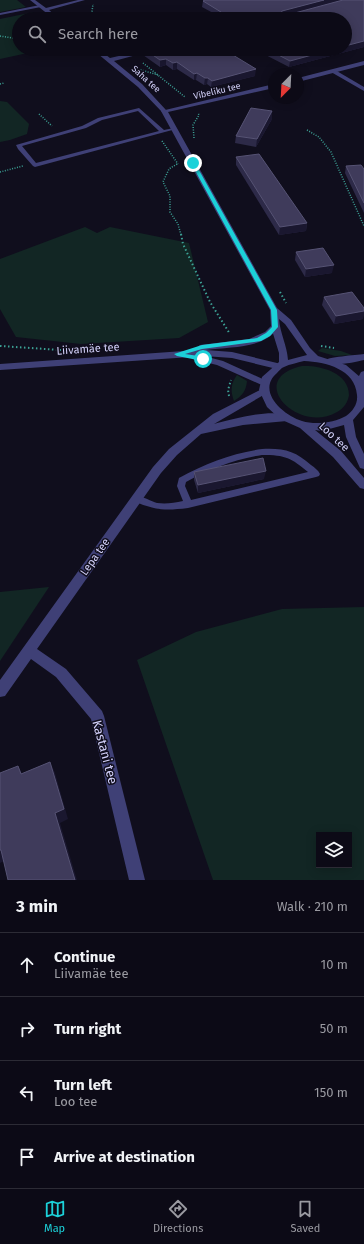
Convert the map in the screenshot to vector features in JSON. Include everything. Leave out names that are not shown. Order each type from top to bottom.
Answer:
[{"type":"street","points":[[32,0],[48,12]]},
{"type":"street","points":[[46,10],[83,0]]},
{"type":"street","name":"Saha tee","points":[[104,56],[143,87],[164,111]]},
{"type":"street","points":[[109,60],[126,56]]},
{"type":"street","points":[[304,78],[364,63]]},
{"type":"street","points":[[333,71],[364,89]]},
{"type":"street","name":"Vibeliku tee","points":[[164,111],[204,104],[268,88]]},
{"type":"street","points":[[164,111],[274,310],[288,322],[307,350],[315,358]]},
{"type":"street","points":[[274,310],[275,327],[283,353],[280,364],[267,377],[264,387],[270,405],[284,418],[303,425],[327,426],[348,419],[360,407],[362,400],[360,384],[364,374]]},
{"type":"street","points":[[177,354],[202,347],[259,339],[268,334],[275,327]]},
{"type":"street","name":"Liivamäe tee","points":[[0,367],[177,354],[220,354],[280,364]]},
{"type":"street","name":"Liivamäe tee","points":[[177,354],[220,363],[250,376],[264,387]]},
{"type":"street","points":[[280,364],[304,358],[340,361],[364,357]]},
{"type":"street","points":[[328,360],[347,370],[360,384]]},
{"type":"street","name":"Lepa tee","points":[[0,691],[157,470],[173,452],[199,433],[226,410],[248,401],[264,387]]},
{"type":"street","name":"Lepa tee","points":[[199,433],[242,420],[284,418]]},
{"type":"street","name":"Loo tee","points":[[348,419],[351,437],[364,465]]},
{"type":"street","name":"Loo tee","points":[[303,425],[337,454],[364,485]]},
{"type":"street","name":"Kastani tee","points":[[29,650],[61,674],[97,716],[137,880]]},
{"type":"lane","points":[[0,14],[40,6]]},
{"type":"lane","points":[[163,132],[139,109],[100,119],[84,127],[19,145],[35,165],[163,132],[174,129]]},
{"type":"lane","points":[[136,499],[158,507],[188,504],[316,474],[290,454],[272,450],[236,457],[197,472],[182,480],[181,486],[188,504]]},
{"type":"path","points":[[92,12],[94,0]]},
{"type":"path","points":[[0,36],[12,38]]},
{"type":"path","points":[[120,68],[144,62],[178,90],[185,98]]},
{"type":"path","points":[[129,66],[160,76]]},
{"type":"path","points":[[0,84],[4,83]]},
{"type":"path","points":[[194,140],[193,126],[199,115],[195,110]]},
{"type":"path","points":[[39,114],[60,134]]},
{"type":"path","points":[[307,130],[319,137],[331,152],[364,226]]},
{"type":"path","points":[[0,172],[29,164],[35,165]]},
{"type":"path","points":[[177,164],[169,169],[164,182],[170,196],[170,212],[178,224],[183,244],[210,302],[232,337],[228,338]]},
{"type":"path","points":[[279,291],[287,305]]},
{"type":"path","points":[[0,346],[65,350]]},
{"type":"path","points":[[318,346],[341,349]]},
{"type":"path","points":[[231,402],[228,390],[234,374]]},
{"type":"green space","points":[[0,0],[17,0],[26,7],[0,12]]},
{"type":"green space","points":[[12,17],[12,56],[14,56],[0,59],[0,19]]},
{"type":"green space","points":[[0,101],[7,102],[29,124],[27,134],[0,142]]},
{"type":"green space","points":[[85,227],[97,233],[110,227],[189,243],[208,322],[179,338],[81,344],[16,337],[0,309],[0,259]]},
{"type":"green space","points":[[322,348],[341,351],[352,355],[335,356],[318,351]]},
{"type":"green space","points":[[302,366],[317,367],[339,375],[348,387],[349,395],[347,402],[342,409],[322,417],[307,416],[293,411],[283,402],[277,392],[278,382],[285,373]]},
{"type":"green space","points":[[237,375],[247,381],[246,388],[243,393],[234,401],[232,387],[233,381]]},
{"type":"green space","points":[[49,587],[0,661],[0,592]]},
{"type":"green space","points":[[364,607],[364,880],[213,880],[137,660],[196,632],[282,609]]},
{"type":"building","points":[[324,0],[282,12],[221,12],[203,1]]},
{"type":"building","points":[[343,0],[364,0],[364,41],[352,44],[352,12],[298,12]]},
{"type":"building","points":[[154,56],[235,56],[256,69],[212,81],[197,73],[194,74],[177,62],[173,63],[166,59],[160,60]]},
{"type":"building","points":[[280,56],[308,56],[290,61]]},
{"type":"building","points":[[251,108],[272,111],[257,139],[236,136]]},
{"type":"building","points":[[259,154],[307,223],[280,227],[236,157]]},
{"type":"building","points":[[361,165],[364,169],[364,203],[346,166]]},
{"type":"building","points":[[323,248],[334,265],[306,269],[296,252]]},
{"type":"building","points":[[352,292],[364,308],[364,311],[336,316],[324,297]]},
{"type":"building","points":[[263,458],[266,471],[198,485],[194,472]]},
{"type":"building","points":[[50,762],[64,809],[55,813],[75,880],[8,880],[0,850],[0,773],[18,766],[21,774]]},
{"type":"route","points":[[193,163],[274,310],[275,327],[272,332],[259,339],[241,343],[202,347],[177,354],[203,359]]}]
